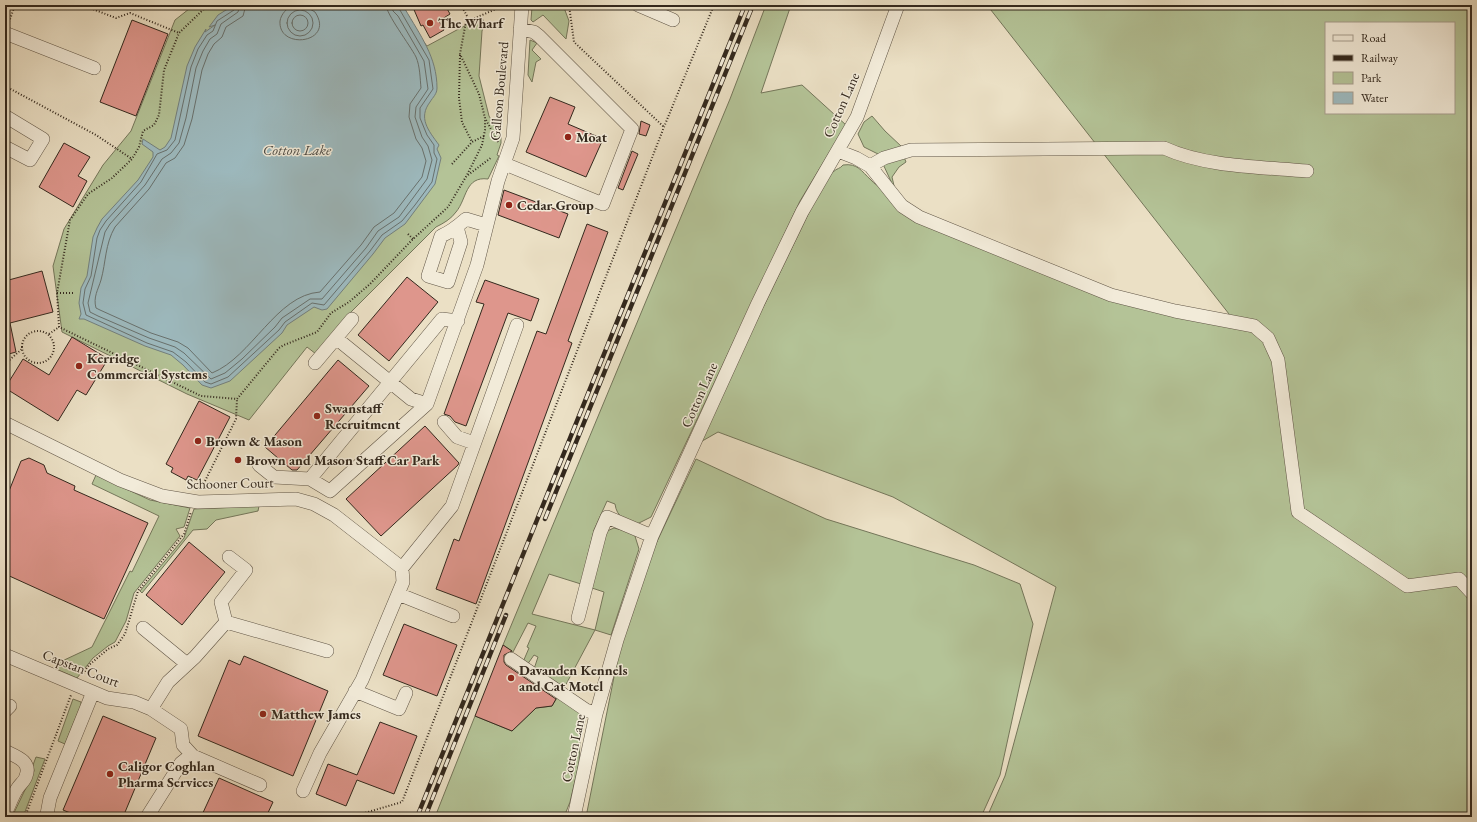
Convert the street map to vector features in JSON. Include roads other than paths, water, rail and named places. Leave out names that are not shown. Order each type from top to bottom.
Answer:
[{"type":"street","name":"Galleon Boulevard","points":[[428,404],[480,255],[486,225],[514,130],[522,5]]},
{"type":"street","points":[[638,5],[673,20]]},
{"type":"street","name":"Cotton Lane","points":[[574,817],[596,714],[617,640],[652,536],[758,303],[808,202],[857,117],[898,5]]},
{"type":"street","points":[[505,164],[603,204],[632,129],[539,36],[534,32],[520,29]]},
{"type":"street","points":[[6,30],[94,68]]},
{"type":"street","points":[[5,116],[43,139],[30,160],[5,147]]},
{"type":"street","points":[[870,166],[884,158],[911,150],[1164,148],[1177,154],[1222,163],[1307,172]]},
{"type":"street","points":[[838,151],[856,158],[870,166],[905,209],[951,231],[1111,295],[1175,311],[1254,326],[1268,338],[1278,360],[1298,512],[1407,586],[1459,579],[1472,593]]},
{"type":"street","points":[[457,227],[466,219],[486,225]]},
{"type":"street","points":[[315,363],[352,319]]},
{"type":"street","points":[[310,479],[442,319],[458,321]]},
{"type":"street","points":[[303,791],[320,753],[362,680],[403,582],[402,568],[452,506],[517,325]]},
{"type":"street","points":[[336,338],[412,399],[428,404]]},
{"type":"street","points":[[259,465],[274,477],[310,479],[330,491],[428,404]]},
{"type":"street","points":[[444,422],[457,437],[474,443]]},
{"type":"street","name":"Schooner Court","points":[[5,423],[120,480],[162,496],[196,502],[280,498],[296,499],[314,504],[334,515],[402,568]]},
{"type":"street","points":[[578,618],[600,532],[607,517],[652,536]]},
{"type":"street","points":[[226,622],[221,602],[246,570],[229,557]]},
{"type":"street","points":[[398,594],[453,616]]},
{"type":"street","points":[[226,622],[327,651]]},
{"type":"street","points":[[151,709],[168,682],[226,622]]},
{"type":"street","points":[[143,628],[187,664]]},
{"type":"street","name":"Capstan Court","points":[[5,655],[107,698],[134,702],[151,709],[181,729],[183,745],[193,756]]},
{"type":"street","points":[[511,659],[586,710],[596,714]]},
{"type":"street","points":[[355,691],[400,709],[406,693]]},
{"type":"street","points":[[49,817],[47,814],[50,798],[93,692]]},
{"type":"street","points":[[5,751],[23,760],[27,769],[26,776],[17,788],[5,814]]},
{"type":"street","points":[[147,817],[181,763],[186,758],[193,756],[260,784]]},
{"type":"water","name":"Cotton Lake","points":[[234,5],[399,5],[405,9],[422,37],[434,66],[437,90],[436,94],[426,108],[425,119],[428,129],[439,145],[437,149],[441,158],[435,184],[405,224],[385,238],[327,309],[322,310],[314,307],[287,325],[282,333],[230,381],[211,388],[202,385],[171,355],[145,346],[84,319],[79,319],[81,314],[79,303],[81,288],[87,276],[93,237],[97,228],[102,219],[138,180],[153,157],[153,152],[142,144],[143,139],[160,150],[165,147],[171,138],[187,66],[195,47],[206,29],[205,32],[215,25],[209,27],[218,15]]},
{"type":"railway","points":[[417,817],[745,5]]},
{"type":"railway","points":[[545,519],[753,5]]},
{"type":"railway","points":[[425,817],[506,615]]},
{"type":"place","name":"The Wharf","points":[[430,23]]},
{"type":"place","name":"Moat","points":[[568,137]]},
{"type":"place","name":"Cedar Group","points":[[509,205]]},
{"type":"place","name":"Kerridge Commercial Systems","points":[[79,366]]},
{"type":"place","name":"Swanstaff Recruitment","points":[[317,416]]},
{"type":"place","name":"Brown & Mason","points":[[198,441]]},
{"type":"place","name":"Brown and Mason Staff Car Park","points":[[238,460]]},
{"type":"place","name":"Davanden Kennels and Cat Motel","points":[[511,678]]},
{"type":"place","name":"Matthew James","points":[[263,714]]},
{"type":"place","name":"Caligor Coghlan Pharma Services","points":[[110,774]]}]
